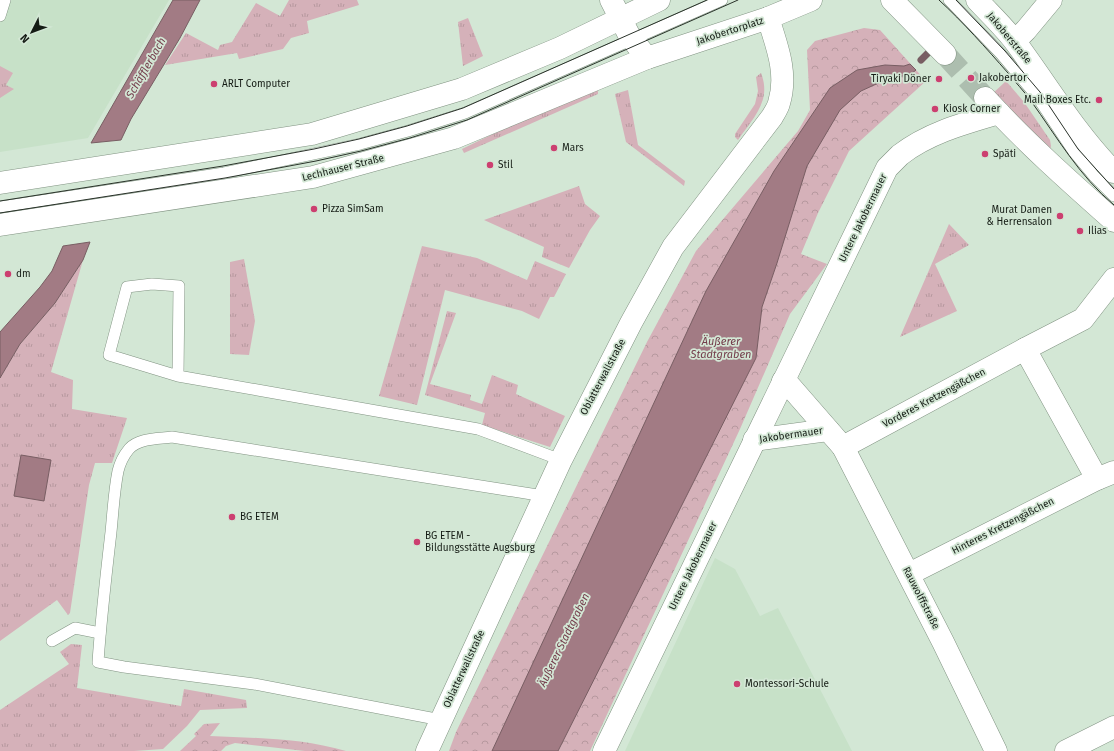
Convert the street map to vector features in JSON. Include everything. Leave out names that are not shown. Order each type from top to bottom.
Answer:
[{"type":"street","points":[[611,0],[620,20],[632,40],[646,58]]},
{"type":"street","points":[[0,183],[312,134],[462,89],[560,48],[659,0]]},
{"type":"street","name":"Jakobertorplatz","points":[[646,58],[768,18],[811,0]]},
{"type":"street","points":[[892,0],[945,54]]},
{"type":"street","name":"Jakoberstraße","points":[[977,0],[1015,41],[1075,125],[1102,160],[1114,172]]},
{"type":"street","points":[[1015,41],[1051,0]]},
{"type":"street","name":"Oblatterwallstraße","points":[[428,751],[544,496],[614,355],[673,247],[772,117],[779,104],[783,78],[780,56],[768,18]]},
{"type":"street","name":"Lechhauser Straße","points":[[0,225],[313,178],[454,138],[646,58]]},
{"type":"street","name":"Untere Jakobermauer","points":[[604,751],[887,168],[900,155],[924,140],[967,122],[992,105],[1060,173],[1114,221]]},
{"type":"street","name":"Vorderes Kretzengäßchen","points":[[843,447],[1083,319],[1114,279]]},
{"type":"street","points":[[1025,349],[1105,475]]},
{"type":"street","points":[[783,381],[789,384],[843,447]]},
{"type":"street","name":"Jakobermauer","points":[[754,440],[828,430]]},
{"type":"street","name":"Rauwolffstraße","points":[[843,447],[909,574],[996,751]]},
{"type":"street","name":"Hinteres Kretzengäßchen","points":[[909,574],[1105,475]]},
{"type":"street","points":[[1066,751],[1114,727]]},
{"type":"lane","points":[[0,16],[5,0]]},
{"type":"lane","points":[[0,207],[224,173],[360,144],[408,131],[464,113],[722,0]]},
{"type":"lane","points":[[949,0],[1001,54],[1036,95],[1074,152],[1094,176],[1114,196]]},
{"type":"lane","points":[[178,376],[179,286],[152,284],[127,287],[109,355],[178,376],[478,429],[561,460]]},
{"type":"lane","points":[[441,720],[254,684],[124,667],[98,662],[118,471],[123,459],[130,448],[138,442],[152,439],[172,438],[544,496]]},
{"type":"lane","points":[[52,641],[75,628],[100,633]]},
{"type":"shaded area","points":[[0,0],[169,0],[88,138],[0,152]]},
{"type":"shaded area","name":"Montessori-Schule","points":[[715,558],[735,569],[760,616],[778,608],[852,751],[625,751]]},
{"type":"green space","points":[[289,0],[357,0],[359,5],[307,21],[309,33],[291,38],[283,49],[239,59],[237,53],[165,65],[186,33],[218,50],[220,45],[232,42],[256,3],[280,16]]},
{"type":"green space","points":[[468,18],[483,56],[463,66],[458,22]]},
{"type":"green space","points":[[864,28],[880,30],[926,81],[849,151],[818,213],[801,254],[827,264],[790,314],[740,429],[590,751],[449,751],[456,732],[647,342],[696,251],[798,131],[810,110],[807,50],[815,41]]},
{"type":"green space","points":[[0,66],[13,73],[6,85],[14,89],[0,98]]},
{"type":"green space","points":[[761,73],[764,83],[763,101],[755,117],[738,140],[735,137],[735,134],[755,104],[758,91],[756,77]]},
{"type":"green space","points":[[1006,81],[1024,102],[1050,140],[1050,150],[990,96]]},
{"type":"green space","points":[[598,90],[598,94],[464,153],[462,149],[499,131]]},
{"type":"green space","points":[[628,90],[638,145],[685,181],[684,186],[626,142],[615,94]]},
{"type":"green space","points":[[579,186],[585,204],[600,216],[590,230],[569,268],[542,257],[544,247],[484,220]]},
{"type":"green space","points":[[949,224],[969,245],[935,264],[957,311],[900,337]]},
{"type":"green space","points":[[422,246],[477,258],[527,280],[535,261],[566,274],[554,297],[550,297],[539,319],[522,311],[445,290],[417,405],[379,396]]},
{"type":"green space","points":[[244,259],[255,321],[249,355],[230,354],[230,262]]},
{"type":"green space","points":[[83,260],[51,372],[73,380],[72,409],[127,418],[112,463],[95,463],[89,485],[70,613],[68,615],[57,600],[0,641],[0,378],[20,344],[55,303]]},
{"type":"green space","points":[[447,311],[456,313],[430,384],[471,395],[470,400],[482,404],[492,375],[518,385],[516,394],[565,416],[550,447],[482,425],[485,413],[425,395]]},
{"type":"green space","points":[[71,644],[82,645],[77,688],[181,706],[184,689],[246,700],[247,708],[200,710],[187,726],[163,749],[134,751],[0,751],[0,710],[69,664],[60,652]]},
{"type":"green space","points":[[220,723],[210,736],[295,741],[312,743],[346,751],[305,751],[235,743],[226,746],[221,751],[180,751],[196,736],[194,734],[204,724]]},
{"type":"water","name":"Schäfflerbach","points":[[173,0],[200,0],[180,38],[131,119],[121,140],[91,143]]},
{"type":"water","name":"Äußerer Stadtgraben","points":[[910,64],[916,70],[911,74],[885,80],[861,91],[840,110],[807,166],[762,307],[756,358],[558,751],[492,751],[706,291],[774,171],[830,88],[857,70],[885,65],[904,66]]},
{"type":"water","points":[[90,242],[83,260],[55,303],[20,344],[0,378],[0,332],[40,287],[52,271],[63,246]]},
{"type":"water","points":[[21,455],[51,460],[44,501],[14,496]]},
{"type":"waterway","name":"Äußerer Stadtgraben","points":[[921,60],[928,53]]},
{"type":"tunnel","points":[[945,54],[985,98]]},
{"type":"tram line","points":[[0,201],[223,166],[314,149],[407,126],[463,108],[707,0]]},
{"type":"tram line","points":[[0,213],[225,178],[316,161],[410,138],[467,120],[738,0]]},
{"type":"tram line","points":[[939,0],[966,26],[1008,73],[1028,97],[1079,169],[1101,194],[1114,205]]},
{"type":"tram line","points":[[956,0],[1005,51],[1040,92],[1078,149],[1114,189]]},
{"type":"place","name":"Jakobertor","points":[[971,78]]},
{"type":"place","name":"Tiryaki Döner","points":[[939,79]]},
{"type":"place","name":"ARLT Computer","points":[[214,84]]},
{"type":"place","name":"Mail Boxes Etc.","points":[[1099,100]]},
{"type":"place","name":"Kiosk Corner","points":[[935,109]]},
{"type":"place","name":"Mars","points":[[554,148]]},
{"type":"place","name":"Späti","points":[[985,154]]},
{"type":"place","name":"Stil","points":[[490,165]]},
{"type":"place","name":"Pizza SimSam","points":[[314,209]]},
{"type":"place","name":"Murat Damen & Herrensalon","points":[[1060,216]]},
{"type":"place","name":"Ilias","points":[[1080,231]]},
{"type":"place","name":"dm","points":[[8,274]]},
{"type":"place","name":"BG ETEM","points":[[232,517]]},
{"type":"place","name":"BG ETEM - Bildungsstätte Augsburg","points":[[417,542]]},
{"type":"place","name":"Montessori-Schule","points":[[737,684]]}]
